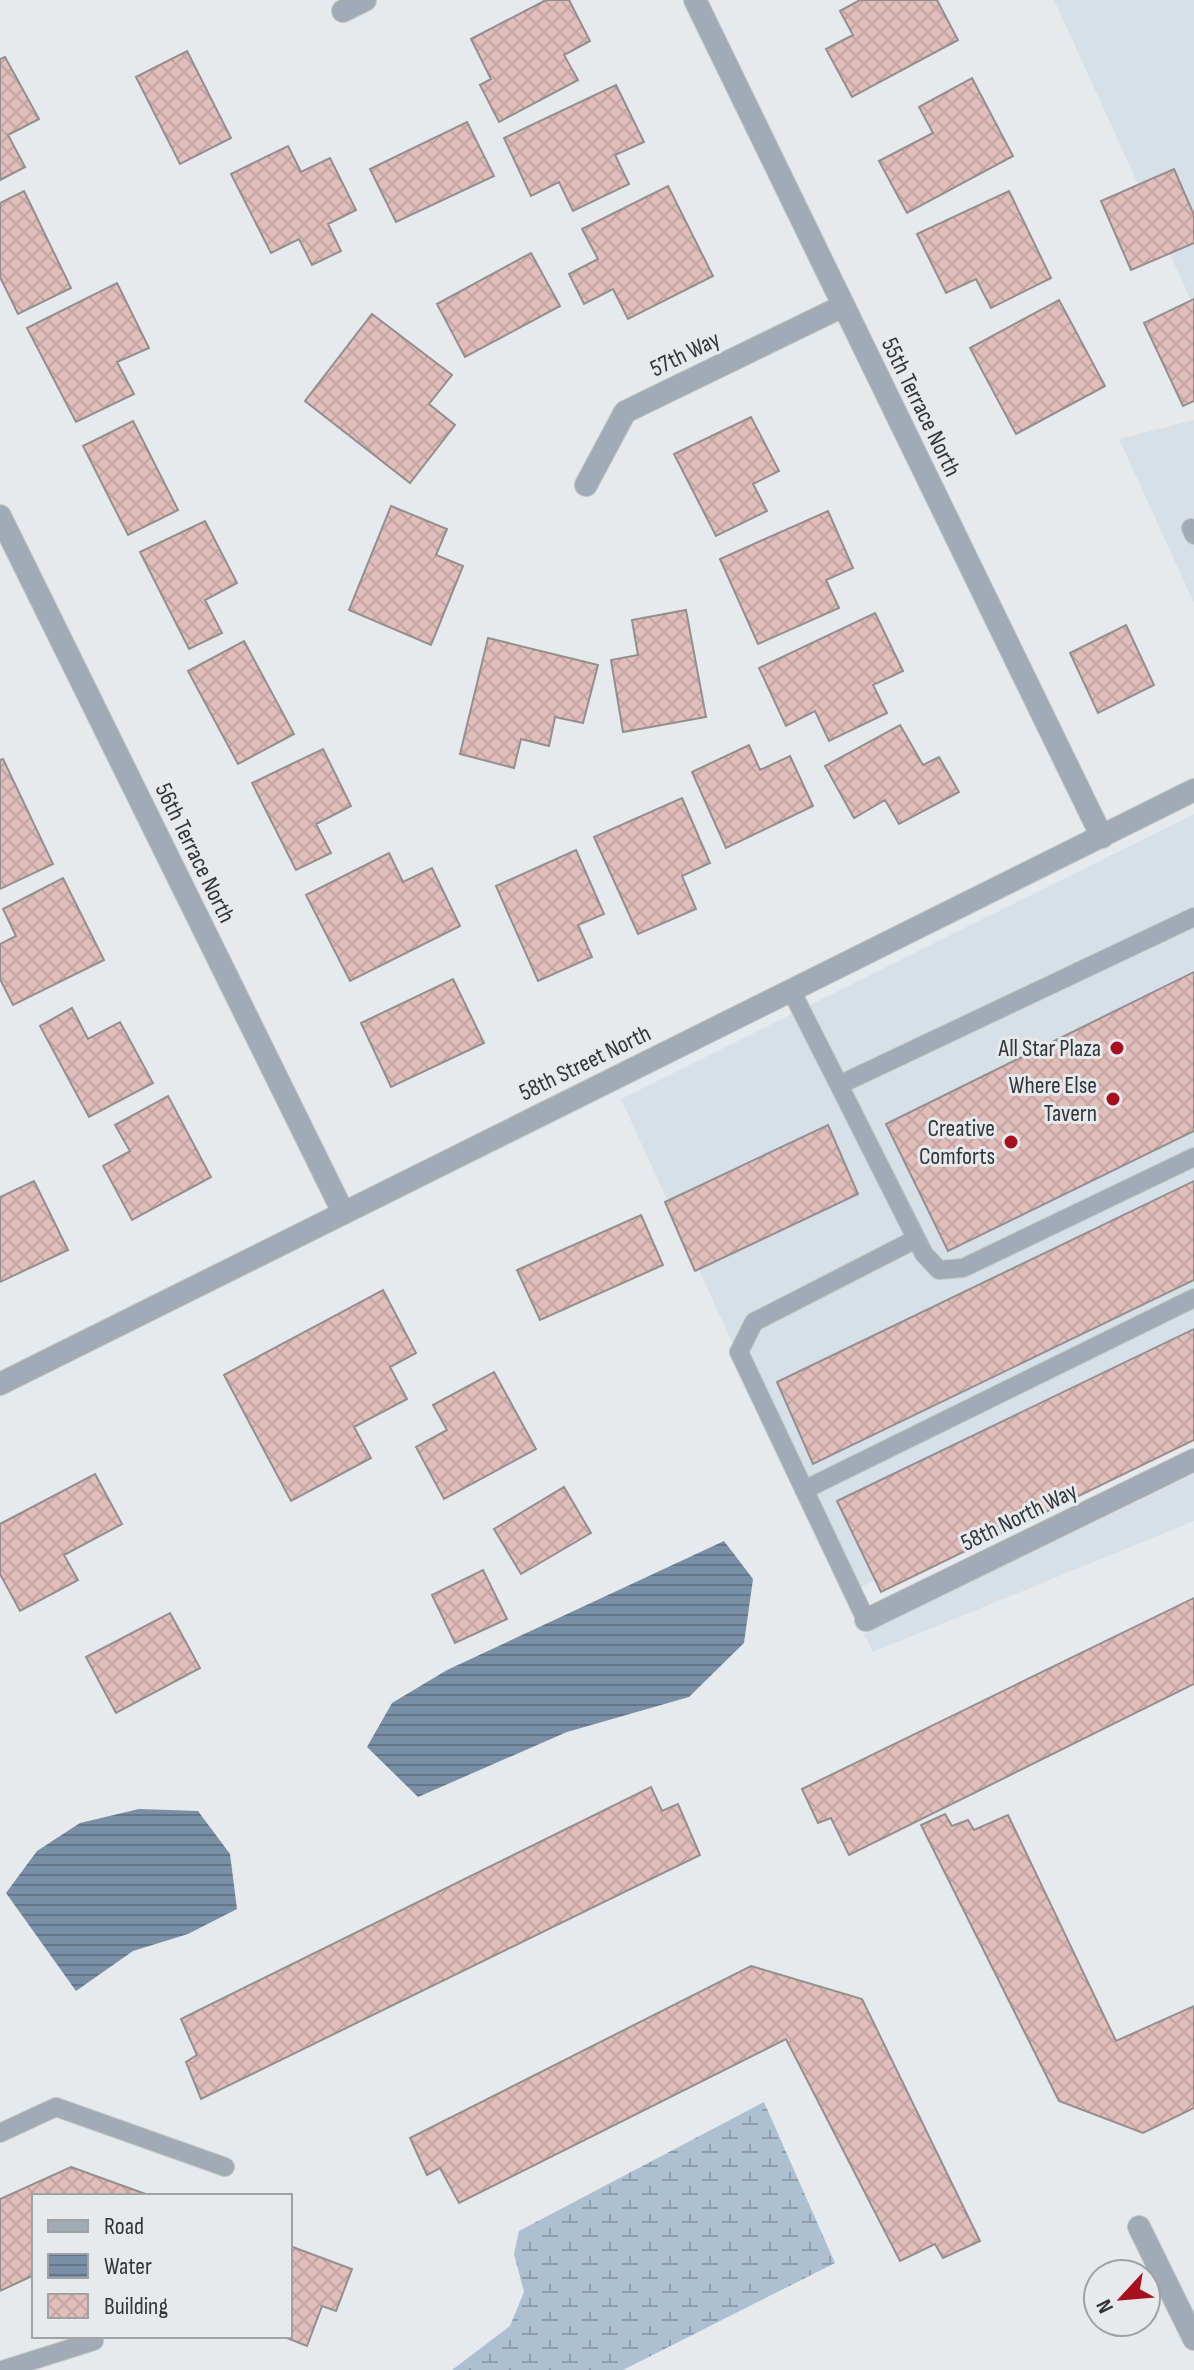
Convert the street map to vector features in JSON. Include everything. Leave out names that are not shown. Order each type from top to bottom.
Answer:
[{"type":"street","points":[[343,11],[365,0]]},
{"type":"street","name":"55th Terrace North","points":[[695,0],[1102,837]]},
{"type":"street","name":"57th Way","points":[[586,485],[625,412],[843,306]]},
{"type":"street","name":"56th Terrace North","points":[[0,516],[343,1212]]},
{"type":"street","name":"58th Street North","points":[[0,1384],[1194,790]]},
{"type":"street","name":"58th North Way","points":[[866,1620],[1194,1460]]},
{"type":"street","points":[[1139,2227],[1194,2339]]},
{"type":"lane","points":[[839,1085],[1194,917]]},
{"type":"lane","points":[[791,990],[916,1239],[939,1270],[963,1268],[1194,1157]]},
{"type":"lane","points":[[866,1620],[739,1352],[754,1322],[916,1239]]},
{"type":"lane","points":[[804,1490],[1194,1298]]},
{"type":"lane","points":[[0,2133],[56,2107],[225,2167]]},
{"type":"lane","points":[[2,2370],[94,2341]]},
{"type":"shaded area","points":[[1054,0],[1194,0],[1194,307],[1108,118]]},
{"type":"shaded area","points":[[1194,420],[1194,603],[1119,439]]},
{"type":"shaded area","points":[[1194,814],[1194,1425],[847,1594],[621,1099]]},
{"type":"shaded area","points":[[1194,1474],[1194,1521],[873,1652],[864,1634]]},
{"type":"green space","points":[[764,2102],[835,2263],[623,2370],[452,2370],[510,2326],[524,2292],[514,2254],[519,2231]]},
{"type":"water","points":[[724,1541],[753,1579],[744,1643],[689,1697],[567,1732],[418,1797],[367,1747],[392,1703],[447,1670]]},
{"type":"water","points":[[139,1809],[198,1811],[230,1854],[237,1909],[188,1934],[133,1951],[76,1991],[6,1893],[37,1851],[80,1823]]},
{"type":"building","points":[[546,0],[569,0],[590,41],[564,55],[578,80],[499,122],[480,85],[491,79],[471,39]]},
{"type":"building","points":[[860,0],[937,0],[958,40],[852,97],[826,49],[853,35],[840,11]]},
{"type":"building","points":[[187,51],[231,138],[180,164],[136,77]]},
{"type":"building","points":[[5,57],[39,119],[8,135],[25,167],[0,180],[0,59]]},
{"type":"building","points":[[972,78],[1013,156],[907,213],[879,161],[933,133],[919,107]]},
{"type":"building","points":[[616,85],[644,142],[615,155],[629,184],[573,211],[559,182],[531,196],[504,138]]},
{"type":"building","points":[[467,122],[494,176],[396,222],[370,169]]},
{"type":"building","points":[[288,146],[301,172],[330,158],[356,210],[328,224],[341,251],[312,265],[299,239],[271,253],[231,174]]},
{"type":"building","points":[[1174,169],[1194,215],[1194,243],[1131,270],[1101,201]]},
{"type":"building","points":[[668,186],[713,276],[628,319],[613,289],[584,304],[569,274],[598,259],[582,229]]},
{"type":"building","points":[[24,191],[71,288],[18,314],[0,277],[0,203]]},
{"type":"building","points":[[1009,191],[1051,278],[991,308],[976,279],[946,293],[917,234]]},
{"type":"building","points":[[531,253],[560,306],[465,357],[437,304]]},
{"type":"building","points":[[117,283],[149,348],[117,362],[134,394],[76,422],[27,328]]},
{"type":"building","points":[[1194,299],[1194,401],[1183,406],[1144,323]]},
{"type":"building","points":[[1059,300],[1105,386],[1016,434],[970,348]]},
{"type":"building","points":[[372,314],[452,375],[429,404],[455,425],[410,483],[305,401]]},
{"type":"building","points":[[751,417],[779,471],[753,484],[767,511],[716,536],[674,454]]},
{"type":"building","points":[[133,421],[178,510],[128,535],[83,446]]},
{"type":"building","points":[[391,506],[447,529],[436,555],[463,566],[431,645],[349,610]]},
{"type":"building","points":[[828,511],[853,568],[826,580],[839,608],[758,644],[720,559]]},
{"type":"building","points":[[205,521],[237,583],[205,600],[222,633],[189,649],[140,552]]},
{"type":"building","points":[[686,610],[706,717],[623,732],[611,660],[638,655],[632,620]]},
{"type":"building","points":[[875,613],[903,671],[873,685],[887,713],[829,741],[815,711],[786,726],[759,668]]},
{"type":"building","points":[[1126,625],[1154,685],[1098,713],[1070,653]]},
{"type":"building","points":[[488,638],[598,665],[583,723],[555,717],[549,746],[521,739],[514,768],[460,754]]},
{"type":"building","points":[[244,641],[294,734],[238,764],[188,671]]},
{"type":"building","points":[[900,725],[923,765],[939,757],[959,792],[899,824],[885,800],[854,818],[825,766]]},
{"type":"building","points":[[749,745],[760,770],[790,756],[813,806],[726,848],[692,772]]},
{"type":"building","points":[[323,749],[351,806],[316,824],[331,853],[296,870],[252,783]]},
{"type":"building","points":[[3,759],[53,864],[0,889],[0,760]]},
{"type":"building","points":[[682,798],[710,863],[682,876],[696,909],[638,934],[594,837]]},
{"type":"building","points":[[576,850],[604,914],[578,925],[592,957],[538,981],[496,886]]},
{"type":"building","points":[[389,853],[403,882],[432,868],[460,926],[350,981],[306,895]]},
{"type":"building","points":[[63,878],[104,960],[13,1005],[0,979],[0,944],[16,936],[3,909]]},
{"type":"building","name":"All Star Plaza","points":[[1194,972],[1194,1131],[948,1251],[886,1124]]},
{"type":"building","points":[[453,979],[484,1043],[391,1087],[361,1023]]},
{"type":"building","points":[[72,1008],[88,1039],[120,1022],[153,1083],[89,1117],[40,1026]]},
{"type":"building","points":[[168,1096],[211,1177],[132,1220],[103,1166],[130,1151],[115,1125]]},
{"type":"building","points":[[828,1125],[858,1194],[695,1271],[665,1202]]},
{"type":"building","points":[[34,1181],[68,1250],[0,1282],[0,1197]]},
{"type":"building","points":[[1194,1181],[1194,1280],[813,1464],[777,1382]]},
{"type":"building","points":[[641,1215],[663,1265],[540,1320],[517,1270]]},
{"type":"building","points":[[383,1290],[416,1353],[390,1367],[407,1399],[354,1427],[371,1458],[291,1501],[224,1375]]},
{"type":"building","points":[[1194,1329],[1194,1440],[881,1592],[837,1501]]},
{"type":"building","points":[[494,1372],[536,1449],[444,1499],[416,1447],[447,1430],[433,1405]]},
{"type":"building","points":[[95,1474],[122,1524],[64,1555],[78,1580],[20,1611],[0,1574],[0,1524]]},
{"type":"building","points":[[564,1487],[591,1533],[521,1574],[494,1529]]},
{"type":"building","points":[[483,1570],[507,1619],[455,1643],[432,1595]]},
{"type":"building","points":[[1194,1598],[1194,1684],[849,1855],[831,1818],[818,1823],[802,1789]]},
{"type":"building","points":[[170,1613],[200,1668],[116,1713],[86,1657]]},
{"type":"building","points":[[651,1787],[662,1811],[678,1804],[700,1855],[201,2099],[186,2062],[197,2055],[181,2019]]},
{"type":"building","points":[[945,1814],[952,1826],[968,1820],[974,1830],[1008,1815],[1116,2041],[1194,2006],[1194,2108],[1143,2133],[1059,2101],[921,1825]]},
{"type":"building","points":[[751,1966],[862,1999],[980,2241],[943,2258],[935,2244],[900,2261],[786,2039],[459,2203],[440,2168],[427,2175],[410,2138]]},
{"type":"building","points":[[71,2167],[145,2194],[32,2194],[32,2276],[0,2291],[0,2199]]},
{"type":"building","points":[[292,2247],[352,2269],[336,2311],[322,2306],[307,2346],[287,2338],[292,2338]]},
{"type":"place","name":"All Star Plaza","points":[[1117,1048]]},
{"type":"place","name":"Where Else Tavern","points":[[1113,1099]]},
{"type":"place","name":"Creative Comforts","points":[[1011,1142]]}]
